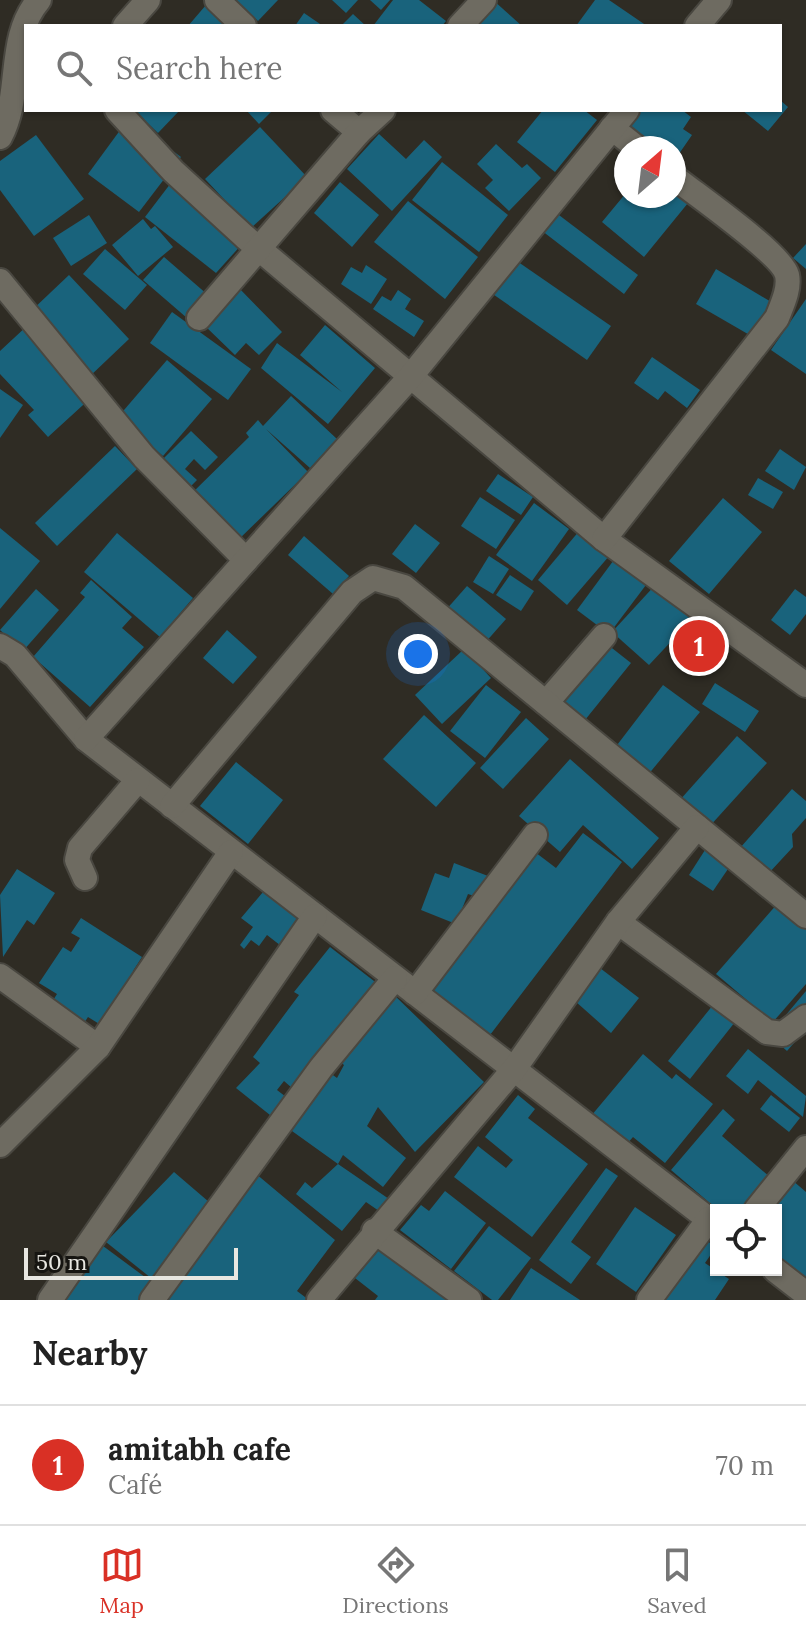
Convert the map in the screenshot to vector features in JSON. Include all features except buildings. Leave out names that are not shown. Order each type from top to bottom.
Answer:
[{"type":"street","points":[[25,24],[39,0]]},
{"type":"street","points":[[127,24],[148,0]]},
{"type":"street","points":[[217,0],[242,24]]},
{"type":"street","points":[[462,24],[484,0]]},
{"type":"street","points":[[699,24],[719,0]]},
{"type":"street","points":[[0,137],[10,111],[24,27]]},
{"type":"street","points":[[119,112],[173,171],[259,249],[604,539],[806,685]]},
{"type":"street","points":[[335,112],[359,132]]},
{"type":"street","points":[[199,318],[359,132],[381,112]]},
{"type":"street","points":[[86,739],[411,376],[619,119],[630,136]]},
{"type":"street","points":[[604,539],[777,318],[786,294],[787,275],[774,256],[686,186]]},
{"type":"street","points":[[0,281],[144,457],[246,560]]},
{"type":"street","points":[[172,806],[352,592],[373,578],[404,587],[806,916]]},
{"type":"street","points":[[546,703],[604,636]]},
{"type":"street","points":[[5,658],[86,739],[710,1220]]},
{"type":"street","points":[[85,878],[77,860],[80,848],[138,780]]},
{"type":"street","points":[[319,1300],[374,1231],[514,1069],[618,922],[697,827]]},
{"type":"street","points":[[415,993],[535,835]]},
{"type":"street","points":[[0,1145],[98,1047],[231,852]]},
{"type":"street","points":[[50,1300],[315,916]]},
{"type":"street","points":[[618,922],[767,1032],[783,1034],[806,1017]]},
{"type":"street","points":[[0,976],[98,1047]]},
{"type":"street","points":[[152,1300],[321,1068],[395,978]]},
{"type":"street","points":[[761,1204],[806,1148]]},
{"type":"street","points":[[649,1300],[710,1224]]},
{"type":"street","points":[[374,1231],[469,1300]]},
{"type":"street","points":[[782,1275],[806,1294]]},
{"type":"place","name":"amitabh cafe","points":[[699,646]]}]
